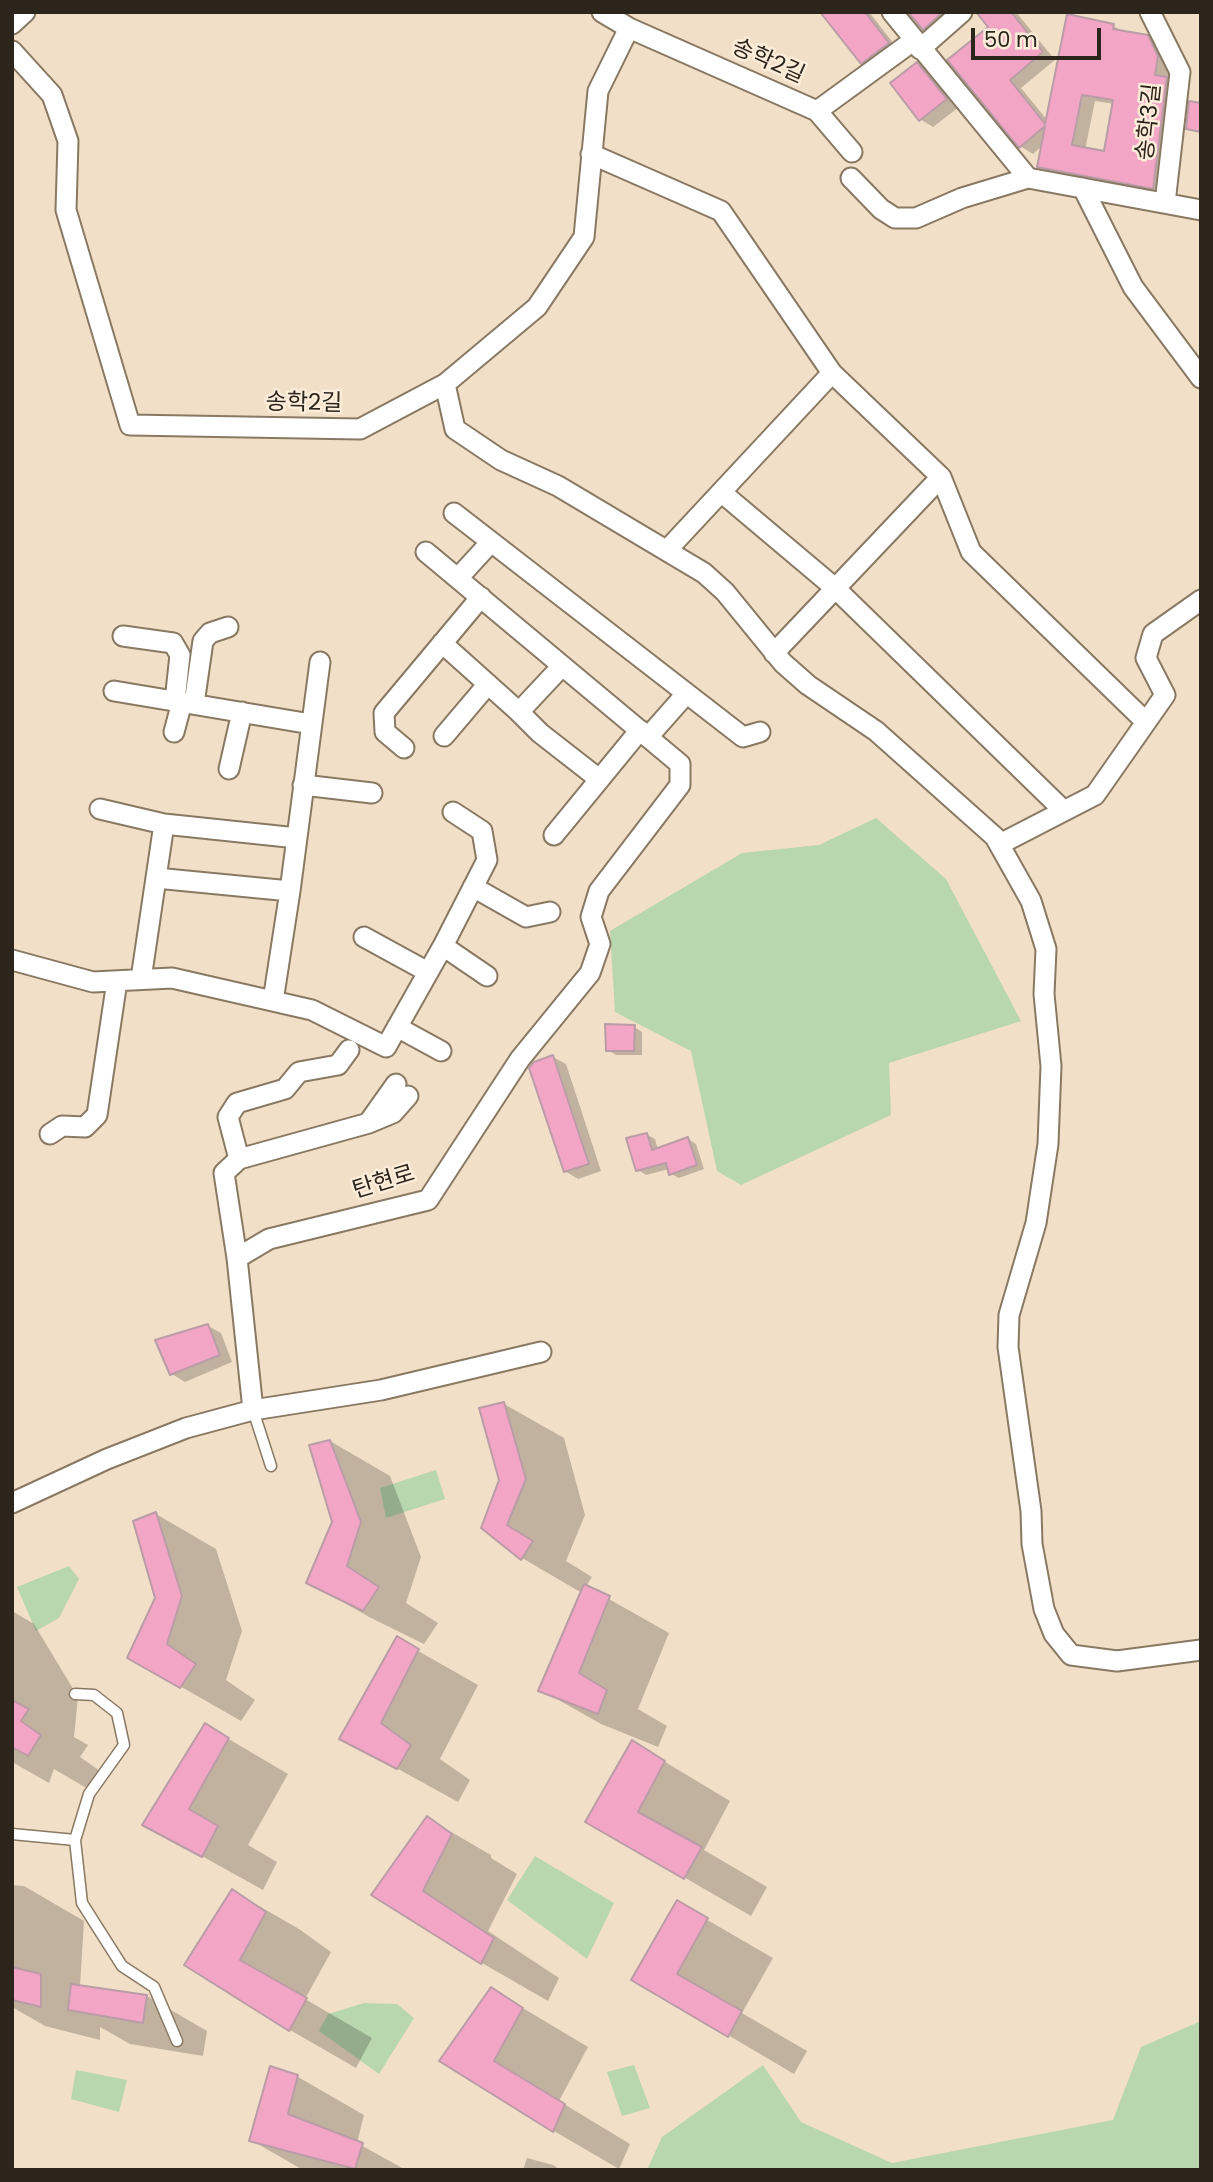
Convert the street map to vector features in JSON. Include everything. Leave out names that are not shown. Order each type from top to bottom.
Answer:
[{"type":"street","points":[[12,24],[25,12]]},
{"type":"street","name":"송학2길","points":[[602,12],[629,28],[817,111],[916,45]]},
{"type":"street","points":[[892,12],[916,45],[1028,178]]},
{"type":"street","points":[[916,45],[962,12]]},
{"type":"street","name":"송학3길","points":[[1150,12],[1180,72],[1165,203]]},
{"type":"street","name":"송학2길","points":[[12,51],[52,95],[68,141],[66,210],[130,425],[360,429],[445,384],[537,307],[584,237],[598,92],[629,28]]},
{"type":"street","points":[[817,111],[852,152]]},
{"type":"street","points":[[591,155],[721,211],[832,373],[941,477],[971,552],[1146,722]]},
{"type":"street","points":[[851,178],[880,209],[895,218],[916,218],[962,198],[1028,178],[1201,210]]},
{"type":"street","points":[[1083,188],[1133,287],[1201,378]]},
{"type":"street","points":[[668,549],[832,373]]},
{"type":"street","points":[[445,384],[455,429],[501,460],[558,486],[668,549],[704,573],[725,592],[774,653],[808,685],[876,731],[996,837],[1031,901],[1046,949],[1044,994],[1051,1066],[1048,1144],[1036,1223],[1009,1315],[1008,1347],[1031,1511],[1032,1544],[1044,1609],[1054,1634],[1071,1655],[1118,1661],[1201,1650]]},
{"type":"street","points":[[774,653],[941,477]]},
{"type":"street","points":[[720,492],[835,588],[1064,811]]},
{"type":"street","points":[[454,513],[743,737],[760,732]]},
{"type":"street","points":[[458,578],[491,542]]},
{"type":"street","points":[[426,552],[644,734]]},
{"type":"street","points":[[404,748],[385,732],[384,713],[481,597]]},
{"type":"street","points":[[1000,844],[1095,794],[1165,695],[1146,658],[1153,634],[1201,600]]},
{"type":"street","points":[[174,732],[203,641],[210,633],[228,627]]},
{"type":"street","points":[[123,636],[173,643],[180,655],[184,702]]},
{"type":"street","points":[[442,643],[540,733],[599,779]]},
{"type":"street","points":[[273,1001],[320,662]]},
{"type":"street","points":[[516,709],[519,712],[562,666]]},
{"type":"street","points":[[444,736],[488,684]]},
{"type":"street","points":[[114,691],[311,724]]},
{"type":"street","points":[[554,835],[599,779],[686,694]]},
{"type":"street","points":[[229,769],[242,712]]},
{"type":"street","name":"탄현로","points":[[237,1258],[269,1239],[428,1199],[520,1059],[590,972],[600,944],[591,917],[599,891],[680,785],[680,764],[644,734]]},
{"type":"street","points":[[303,785],[372,793]]},
{"type":"street","points":[[100,809],[164,824],[297,838]]},
{"type":"street","points":[[12,960],[93,982],[172,978],[312,1010],[386,1047],[443,946],[487,860],[482,831],[453,812]]},
{"type":"street","points":[[141,979],[164,824]]},
{"type":"street","points":[[156,878],[290,891]]},
{"type":"street","points":[[473,887],[526,916],[550,912]]},
{"type":"street","points":[[364,937],[428,972]]},
{"type":"street","points":[[443,946],[487,976]]},
{"type":"street","points":[[50,1134],[62,1126],[85,1127],[97,1115],[117,981]]},
{"type":"street","points":[[397,1027],[441,1051]]},
{"type":"street","points":[[239,1159],[228,1117],[237,1103],[285,1088],[299,1072],[338,1065],[349,1050]]},
{"type":"street","points":[[253,1410],[237,1258],[224,1173],[239,1159],[369,1123],[393,1112],[402,1090]]},
{"type":"street","points":[[12,1503],[118,1454],[186,1428],[253,1410],[381,1390],[541,1352]]},
{"type":"lane","points":[[253,1410],[271,1466]]},
{"type":"lane","points":[[75,1694],[94,1695],[117,1713],[124,1745],[89,1794],[75,1840],[82,1903],[122,1966],[154,1987],[177,2041]]},
{"type":"lane","points":[[12,1833],[75,1840]]},
{"type":"green space","points":[[876,818],[946,879],[1021,1021],[889,1063],[891,1115],[741,1185],[717,1171],[691,1051],[615,1012],[610,931],[742,853],[819,845]]},
{"type":"green space","points":[[436,1470],[445,1499],[386,1518],[380,1488]]},
{"type":"green space","points":[[69,1566],[79,1579],[59,1618],[36,1631],[17,1587]]},
{"type":"green space","points":[[535,1856],[614,1903],[587,1959],[507,1900]]},
{"type":"green space","points":[[364,2003],[397,2004],[414,2018],[379,2074],[319,2031],[328,2014]]},
{"type":"green space","points":[[1201,2021],[1201,2170],[647,2170],[662,2137],[763,2065],[801,2122],[892,2163],[1113,2120],[1141,2047]]},
{"type":"green space","points":[[634,2065],[650,2108],[622,2116],[607,2072]]},
{"type":"green space","points":[[76,2070],[127,2080],[119,2112],[71,2099]]},
{"type":"building","points":[[820,12],[865,12],[889,43],[861,64]]},
{"type":"building","points":[[908,12],[943,12],[923,30]]},
{"type":"building","points":[[976,12],[1011,12],[1043,52],[1010,80],[1045,124],[1067,14],[1114,24],[1113,29],[1148,35],[1158,56],[1155,75],[1167,77],[1153,189],[1037,167],[1045,126],[1019,148],[947,60],[988,27]],"holes":[[[1082,95],[1113,100],[1104,151],[1072,145]]]},
{"type":"building","points":[[917,62],[947,99],[919,121],[890,83]]},
{"type":"building","points":[[1189,101],[1201,103],[1201,132],[1186,129]]},
{"type":"building","points":[[605,1024],[635,1025],[634,1051],[606,1051]]},
{"type":"building","points":[[553,1055],[589,1164],[564,1172],[529,1068],[534,1062]]},
{"type":"building","points":[[647,1133],[652,1150],[688,1137],[697,1165],[669,1175],[666,1163],[636,1171],[626,1138]]},
{"type":"building","points":[[208,1324],[220,1355],[170,1375],[155,1340]]},
{"type":"building","points":[[504,1402],[526,1479],[507,1525],[533,1541],[521,1560],[481,1528],[499,1480],[479,1408]]},
{"type":"building","points":[[330,1440],[361,1522],[347,1566],[379,1587],[363,1611],[306,1583],[332,1522],[309,1445]]},
{"type":"building","points":[[156,1512],[182,1596],[167,1644],[196,1664],[180,1688],[127,1658],[155,1598],[133,1521]]},
{"type":"building","points":[[584,1584],[610,1596],[579,1673],[607,1690],[598,1714],[538,1691]]},
{"type":"building","points":[[397,1636],[419,1649],[381,1723],[411,1745],[397,1769],[339,1739]]},
{"type":"building","points":[[12,1700],[29,1709],[21,1721],[41,1735],[28,1756],[12,1747]]},
{"type":"building","points":[[205,1723],[229,1738],[189,1809],[218,1826],[202,1857],[142,1825]]},
{"type":"building","points":[[632,1740],[665,1761],[638,1812],[702,1847],[684,1879],[585,1822]]},
{"type":"building","points":[[427,1816],[452,1834],[423,1891],[494,1938],[481,1964],[371,1895]]},
{"type":"building","points":[[232,1889],[266,1912],[240,1960],[307,1998],[289,2031],[184,1965]]},
{"type":"building","points":[[677,1900],[708,1918],[677,1974],[742,2011],[728,2037],[631,1980]]},
{"type":"building","points":[[12,1967],[41,1974],[41,2007],[12,2000]]},
{"type":"building","points":[[71,1984],[147,1995],[143,2023],[68,2010]]},
{"type":"building","points":[[491,1987],[523,2008],[494,2061],[565,2104],[553,2132],[439,2061]]},
{"type":"building","points":[[270,2066],[298,2075],[288,2114],[363,2143],[355,2169],[249,2141]]}]
